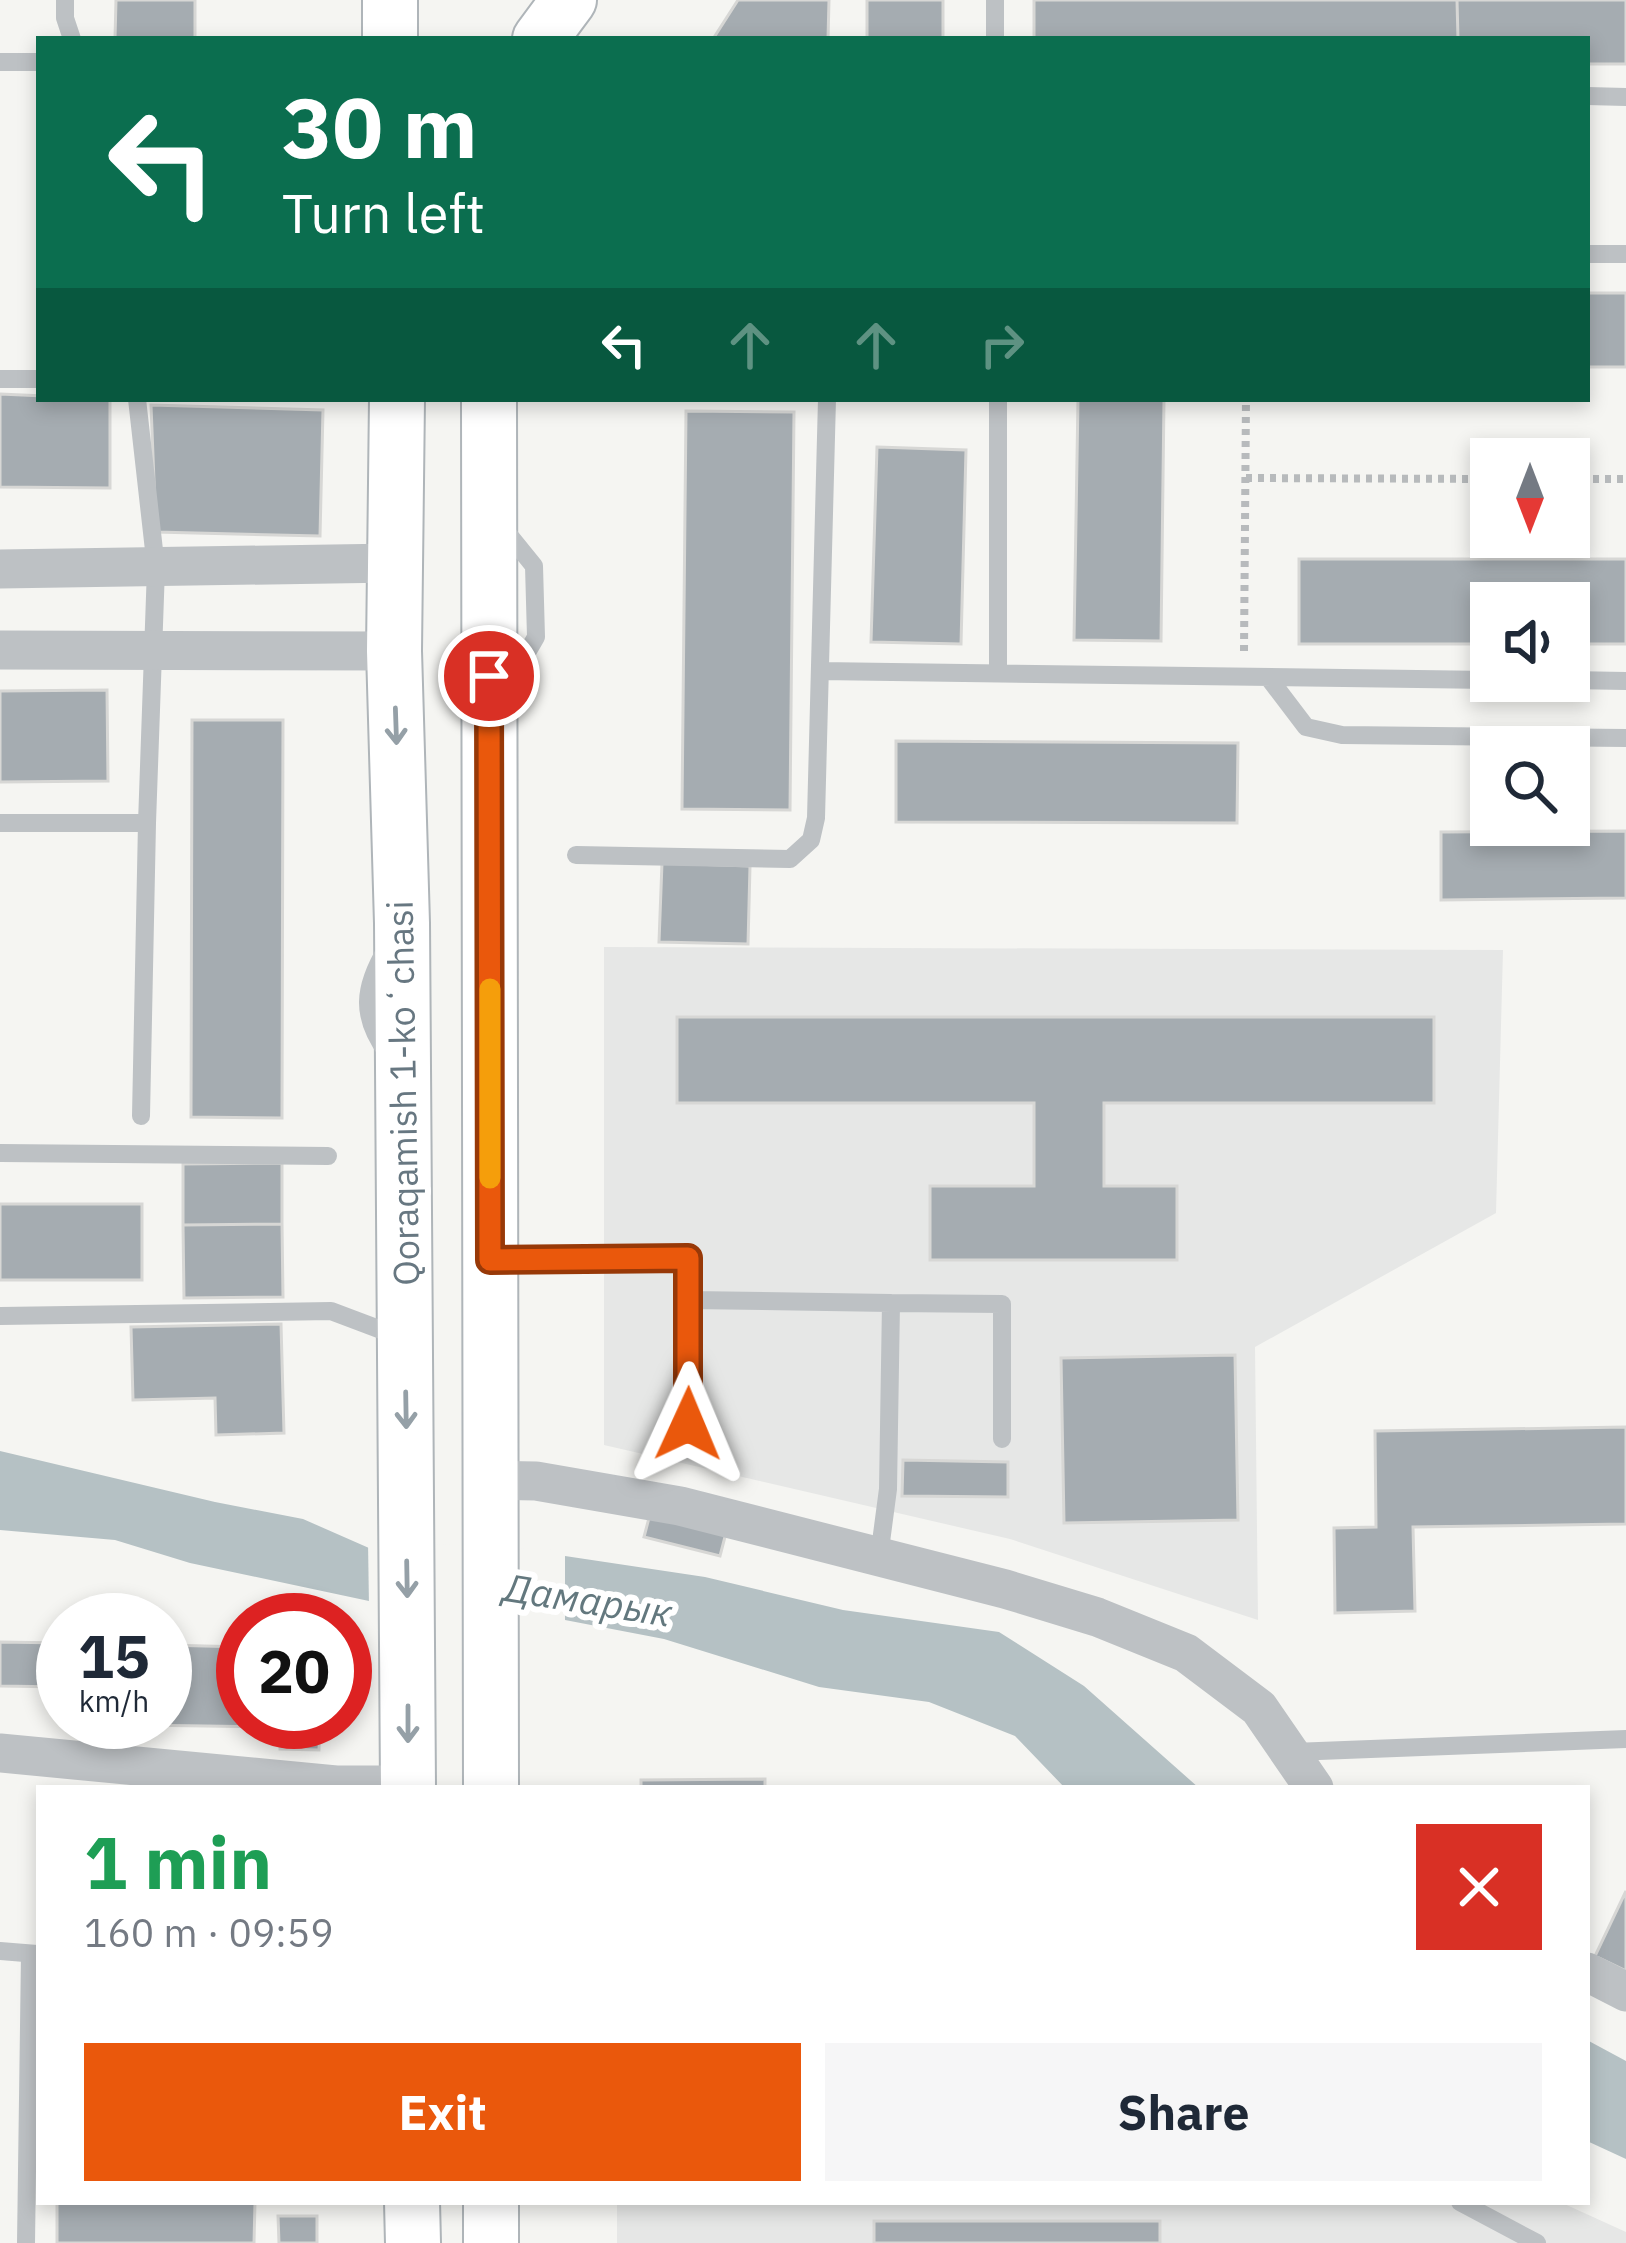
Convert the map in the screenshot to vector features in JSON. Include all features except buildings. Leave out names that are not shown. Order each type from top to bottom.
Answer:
[{"type":"main road","points":[[390,0],[390,36]]},
{"type":"main road","points":[[542,36],[569,0]]},
{"type":"main road","name":"Qoraqamish 1-koʻchasi","points":[[397,402],[394,652],[402,923],[408,1785]]},
{"type":"main road","points":[[489,402],[491,1785]]},
{"type":"main road","points":[[412,2205],[413,2243]]},
{"type":"main road","points":[[491,2205],[491,2243]]},
{"type":"street","points":[[0,569],[395,563]]},
{"type":"street","points":[[0,650],[394,652]]},
{"type":"street","points":[[490,1489],[536,1481],[680,1506],[1097,1617],[1186,1653],[1259,1708],[1312,1785]]},
{"type":"street","points":[[0,1754],[336,1785]]},
{"type":"street","points":[[1590,1974],[1626,1992]]},
{"type":"lane","points":[[65,0],[71,36]]},
{"type":"lane","points":[[994,0],[994,36]]},
{"type":"lane","points":[[0,62],[36,62]]},
{"type":"lane","points":[[1590,96],[1626,97]]},
{"type":"lane","points":[[1590,254],[1626,254]]},
{"type":"lane","points":[[0,379],[36,379]]},
{"type":"lane","points":[[137,402],[156,568],[141,1116]]},
{"type":"lane","points":[[576,856],[790,859],[811,840],[817,818],[827,402]]},
{"type":"lane","points":[[998,402],[998,673]]},
{"type":"lane","points":[[820,671],[1470,680]]},
{"type":"lane","points":[[1268,677],[1306,727],[1342,735],[1626,739]]},
{"type":"lane","points":[[1590,680],[1626,681]]},
{"type":"lane","points":[[0,823],[147,823]]},
{"type":"lane","points":[[0,1153],[328,1156]]},
{"type":"lane","points":[[490,1260],[688,1258],[688,1424]]},
{"type":"lane","points":[[690,1300],[1002,1304],[1003,1439]]},
{"type":"lane","points":[[879,1557],[888,1489],[891,1303]]},
{"type":"lane","points":[[0,1316],[331,1312],[405,1338]]},
{"type":"lane","points":[[1288,1752],[1626,1739]]},
{"type":"lane","points":[[0,1951],[34,1954],[26,2243]]},
{"type":"lane","points":[[1466,2205],[1537,2243]]},
{"type":"path","points":[[1244,676],[1246,402]]},
{"type":"path","points":[[1246,478],[1470,478]]},
{"type":"path","points":[[1590,479],[1626,479]]},
{"type":"shaded area","points":[[604,947],[1503,950],[1496,1213],[1255,1347],[1258,1620],[1010,1539],[604,1445]]},
{"type":"shaded area","points":[[617,2205],[1567,2205],[1626,2232],[1626,2243],[617,2243]]},
{"type":"water","name":"Дамарык","points":[[0,1451],[303,1519],[369,1548],[565,1556],[705,1577],[843,1610],[999,1632],[1084,1686],[1196,1785],[1062,1785],[1015,1736],[929,1702],[819,1687],[664,1639],[565,1620],[372,1601],[372,1593],[331,1593],[190,1563],[115,1540],[0,1530]]},
{"type":"water","points":[[1590,2042],[1626,2061],[1626,2159],[1590,2142]]},
{"type":"pier","points":[[368,1541],[565,1550],[565,1626],[372,1607]]},
{"type":"slow traffic","points":[[490,989],[490,1178]]},
{"type":"route","points":[[489,676],[490,1260],[688,1258],[688,1424]]}]
